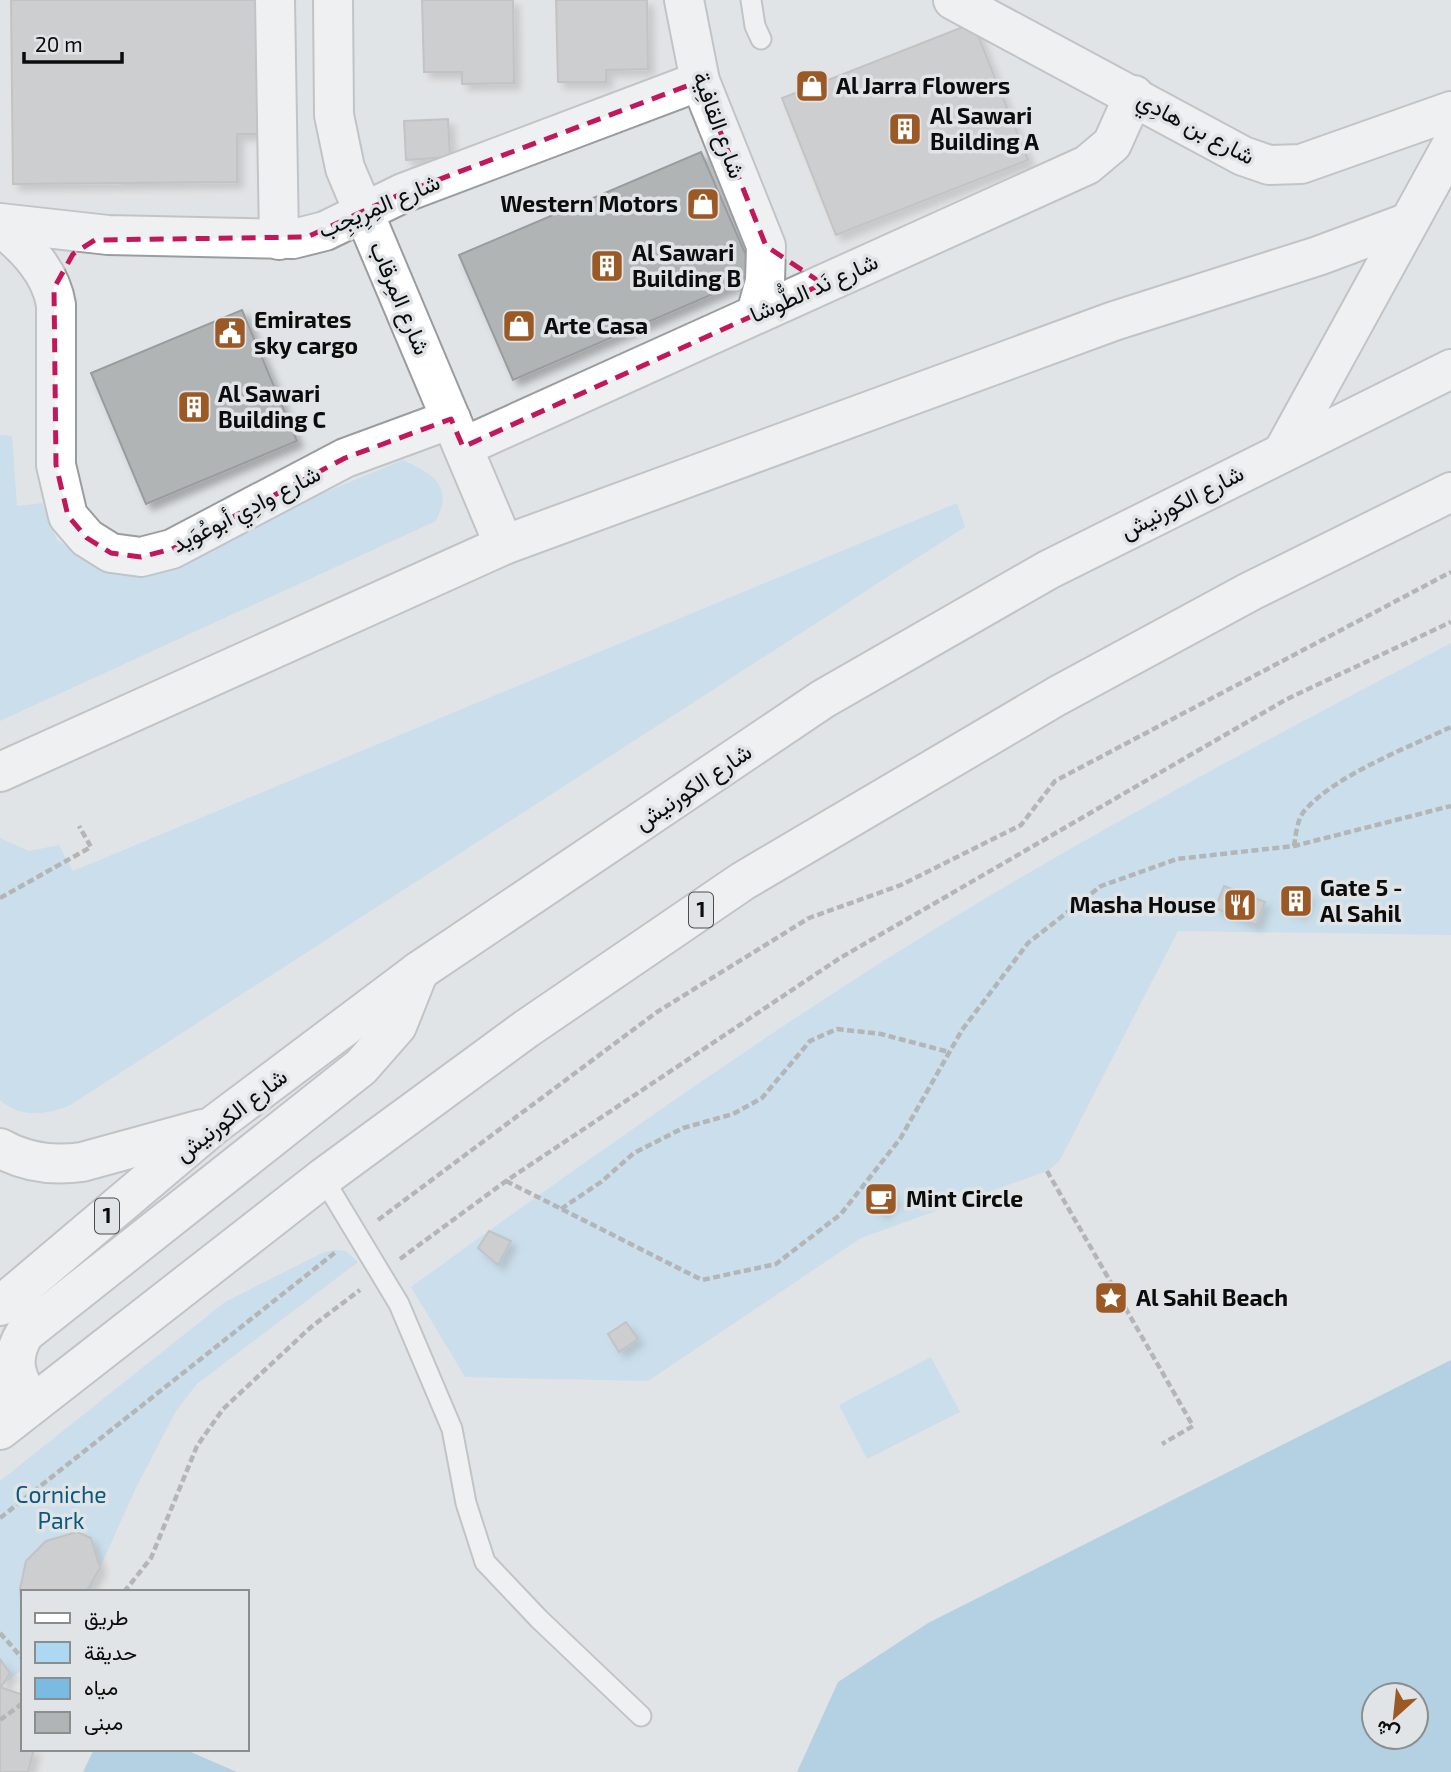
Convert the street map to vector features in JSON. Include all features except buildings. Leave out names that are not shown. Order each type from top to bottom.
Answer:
[{"type":"main road","points":[[275,0],[279,240]]},
{"type":"main road","name":"شارع المِرقاب","points":[[333,0],[337,135],[345,168],[504,545]]},
{"type":"main road","name":"شارع القافِية","points":[[684,0],[700,81],[766,246],[765,281],[756,314]]},
{"type":"main road","name":"شارع بن هادِي","points":[[953,0],[1256,162],[1286,167],[1301,164],[1451,111]]},
{"type":"main road","name":"شارع المِرِيجِب","points":[[0,224],[108,235],[279,240],[325,231],[403,193],[700,81]]},
{"type":"main road","name":"شارع نَد الطُّوشا","points":[[457,433],[756,314],[1087,164],[1112,144],[1134,95]]},
{"type":"main road","points":[[1284,450],[1451,146]]},
{"type":"main road","points":[[0,772],[504,545],[1114,321],[1318,256],[1409,222]]},
{"type":"main road","points":[[0,224],[34,260],[54,288]]},
{"type":"main road","points":[[54,288],[64,264],[73,254],[108,235]]},
{"type":"main road","name":"شارع القافِية","points":[[766,246],[792,269],[823,284]]},
{"type":"main road","points":[[1318,256],[1344,264],[1355,271],[1371,292]]},
{"type":"main road","name":"شارع وادِي أبوعُوَيد","points":[[54,288],[56,465],[60,491],[68,516],[87,538],[111,553],[141,557],[172,549],[345,458],[457,433]]},
{"type":"main road","name":"شارع الكورنيش","points":[[0,1306],[214,1125],[419,971],[823,699],[1048,570],[1451,369]]},
{"type":"main road","name":"1","points":[[11,1412],[526,1029],[743,881],[1070,690],[1251,591],[1451,492]]},
{"type":"main road","points":[[11,1412],[16,1377],[14,1362],[17,1346],[25,1333],[361,1067],[397,1027],[419,971]]},
{"type":"main road","points":[[0,1148],[37,1163],[62,1165],[105,1157],[214,1125]]},
{"type":"lane","points":[[751,0],[755,26],[761,39]]},
{"type":"lane","points":[[323,1178],[399,1304],[452,1429],[466,1503],[485,1562],[539,1619],[641,1716]]},
{"type":"path","points":[[0,1518],[357,1236],[657,1012],[809,918],[901,885],[1021,825],[1055,780],[1451,572]]},
{"type":"path","points":[[126,1590],[151,1558],[197,1446],[223,1409],[311,1327],[506,1181],[840,958],[992,868],[1287,699],[1451,622]]},
{"type":"path","points":[[1294,846],[1297,827],[1304,811],[1329,791],[1377,762],[1451,727]]},
{"type":"path","points":[[506,1181],[702,1280],[776,1264],[841,1214],[900,1139],[949,1052],[1028,943],[1101,887],[1177,859],[1294,846],[1451,807]]},
{"type":"path","points":[[0,898],[91,847],[79,827]]},
{"type":"path","points":[[561,1209],[601,1182],[634,1153],[683,1128],[733,1114],[762,1098],[810,1041],[837,1029],[881,1034],[949,1052]]},
{"type":"path","points":[[1046,1171],[1193,1426],[1162,1444]]},
{"type":"path","points":[[0,1633],[21,1656]]},
{"type":"path","points":[[0,1720],[21,1704]]},
{"type":"highlighted area","points":[[700,81],[766,246],[823,284],[463,447],[451,419],[345,458],[172,549],[141,557],[111,553],[87,538],[68,516],[56,465],[54,288],[73,254],[95,240],[307,237],[403,193]]},
{"type":"green space","points":[[0,435],[12,436],[17,506],[42,503],[57,540],[107,570],[146,566],[403,460],[431,476],[441,490],[443,499],[436,521],[0,721]]},
{"type":"green space","points":[[957,503],[965,527],[72,1104],[45,1113],[26,1113],[0,1100],[0,838],[29,851],[59,845],[73,871]]},
{"type":"green space","points":[[1451,643],[1451,935],[1178,931],[1059,1162],[1047,1171],[861,1238],[648,1381],[465,1377],[411,1287],[687,1091],[899,951],[1030,872],[1149,805]]},
{"type":"green space","name":"Corniche Park","points":[[346,1251],[358,1262],[197,1384],[176,1411],[136,1488],[90,1590],[21,1590],[21,1671],[0,1687],[0,1481],[225,1302],[324,1252]]},
{"type":"green space","points":[[931,1357],[960,1412],[867,1459],[839,1405]]},
{"type":"water","points":[[1451,1360],[1451,1772],[797,1772],[838,1682],[928,1623]]},
{"type":"water","points":[[93,1751],[189,1751],[237,1772],[83,1772]]},
{"type":"place","name":"Al Jarra Flowers","points":[[812,86]]},
{"type":"place","name":"Al Sawari Building A","points":[[905,129]]},
{"type":"place","name":"Western Motors","points":[[703,204]]},
{"type":"place","name":"Al Sawari Building B","points":[[607,266]]},
{"type":"place","name":"Arte Casa","points":[[519,326]]},
{"type":"place","name":"Emirates sky cargo","points":[[230,333]]},
{"type":"place","name":"Al Sawari Building C","points":[[194,407]]},
{"type":"place","name":"Gate 5 - Al Sahil","points":[[1296,901]]},
{"type":"place","name":"Masha House","points":[[1240,905]]},
{"type":"place","name":"Mint Circle","points":[[881,1199]]},
{"type":"place","name":"Al Sahil Beach","points":[[1111,1298]]}]
